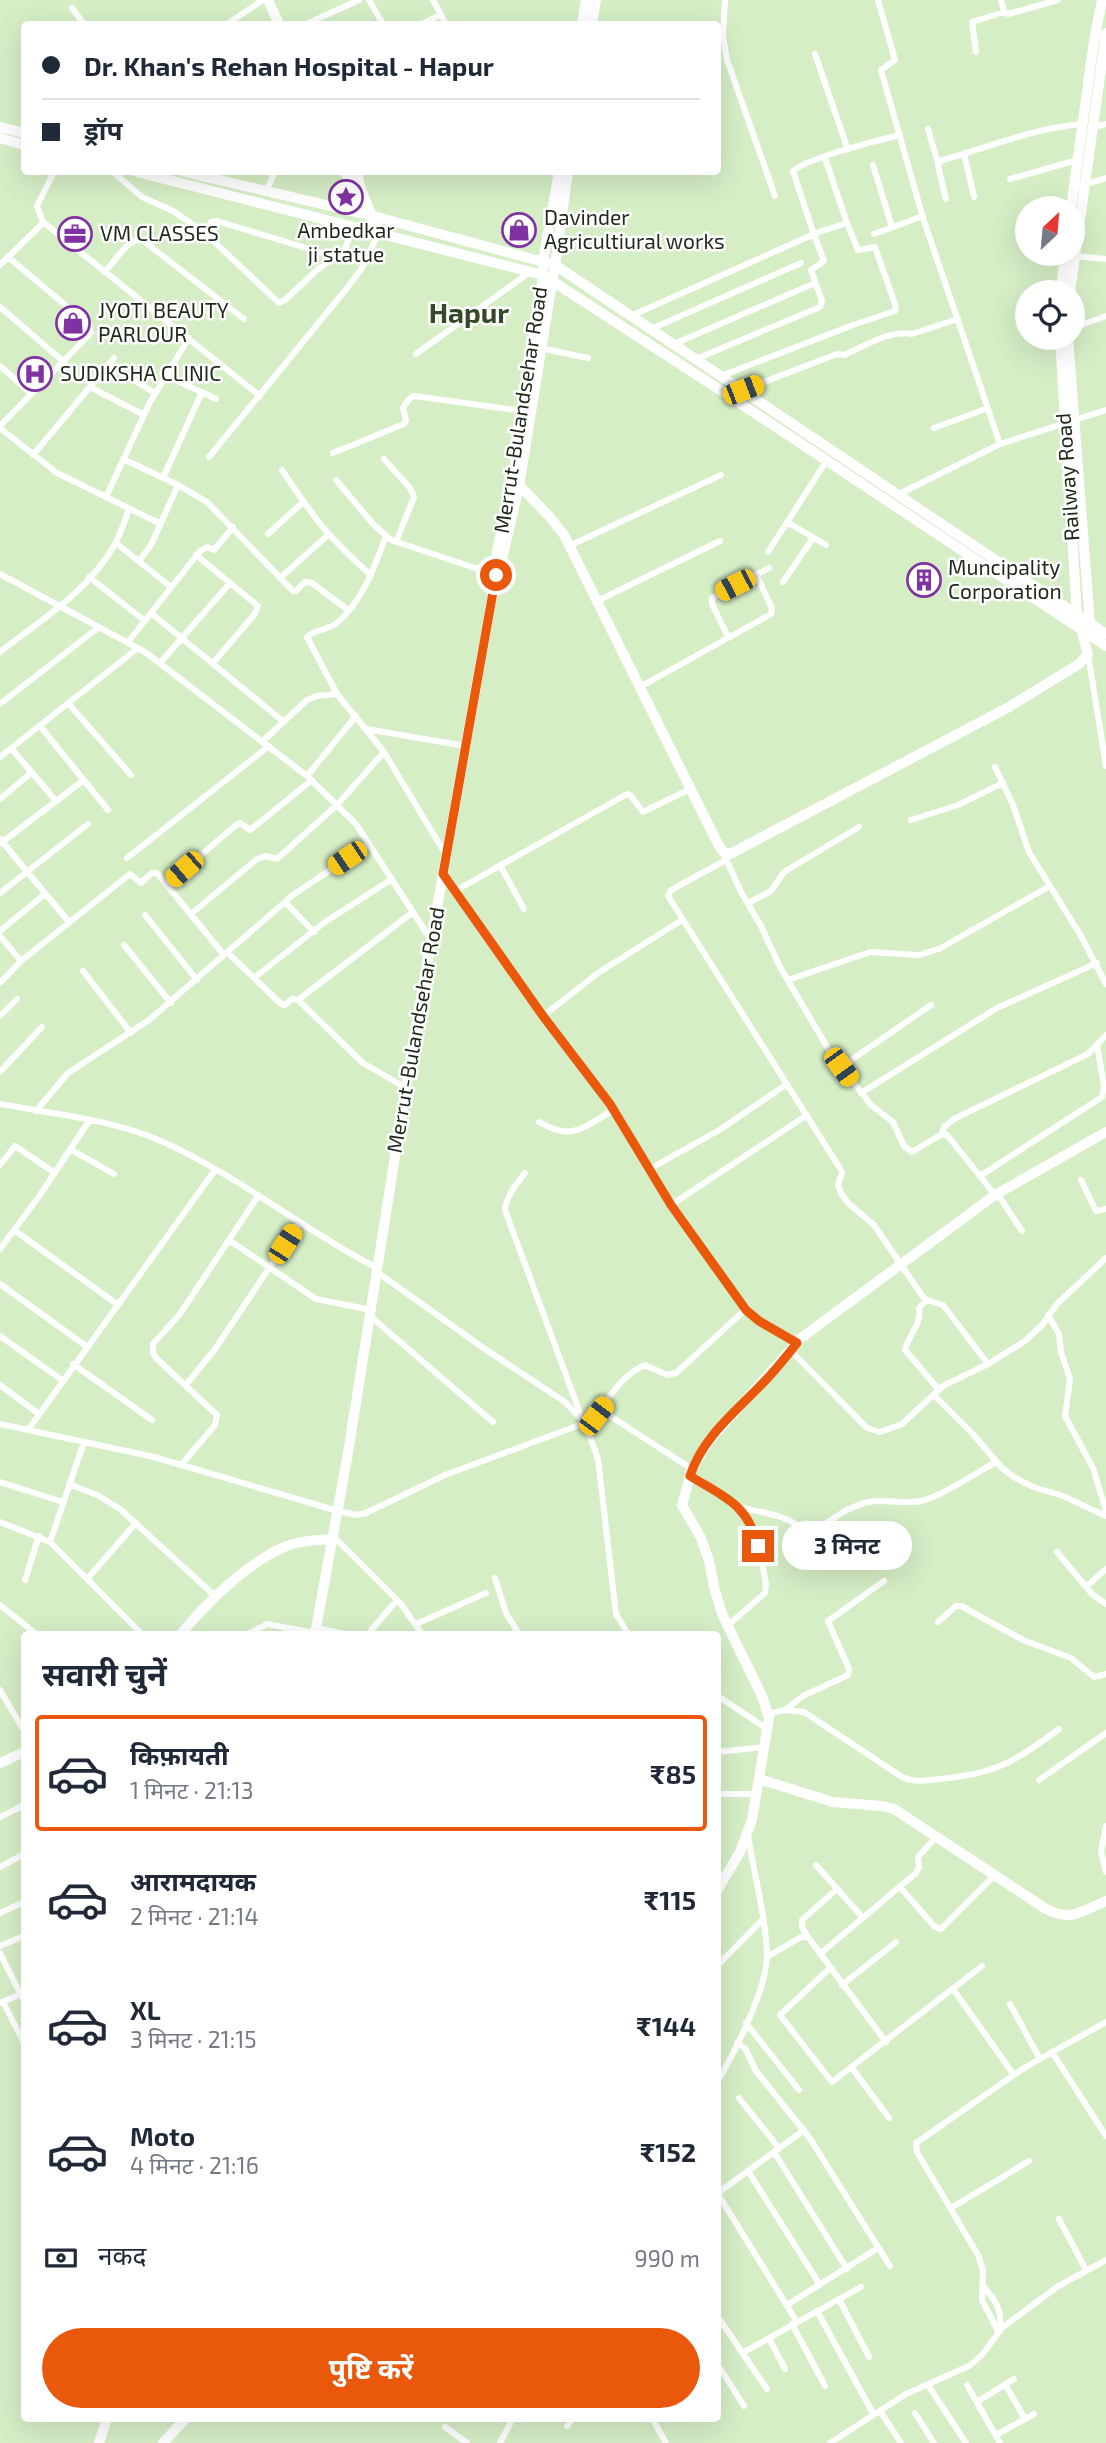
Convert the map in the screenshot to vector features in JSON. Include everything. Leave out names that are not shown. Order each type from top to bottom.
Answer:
[{"type":"main road","points":[[265,0],[277,21]]},
{"type":"main road","points":[[347,175],[361,190]]},
{"type":"main road","points":[[358,175],[361,190],[379,232]]},
{"type":"main road","name":"Merrut-Bulandsehar Road","points":[[315,1631],[338,1511],[406,1088],[465,747],[496,573],[501,563],[516,482],[523,411],[543,275],[542,261]]},
{"type":"main road","points":[[516,482],[555,265]]},
{"type":"main road","points":[[99,2443],[106,2422]]},
{"type":"street","points":[[232,21],[265,0]]},
{"type":"street","points":[[313,21],[359,0]]},
{"type":"street","points":[[369,0],[381,21]]},
{"type":"street","points":[[432,0],[444,21]]},
{"type":"street","points":[[582,21],[586,0]]},
{"type":"street","points":[[592,21],[596,0]]},
{"type":"street","points":[[716,0],[723,13]]},
{"type":"street","points":[[725,0],[723,36],[727,60],[775,196]]},
{"type":"street","points":[[878,0],[895,60],[881,70],[923,216],[1000,444]]},
{"type":"street","points":[[1001,0],[1004,12]]},
{"type":"street","points":[[976,52],[972,22],[1058,0]]},
{"type":"street","points":[[1072,196],[1101,0]]},
{"type":"street","points":[[72,8],[82,21]]},
{"type":"street","points":[[428,21],[441,15]]},
{"type":"street","points":[[1094,41],[1106,35]]},
{"type":"street","points":[[1082,196],[1106,35]]},
{"type":"street","points":[[815,54],[848,150]]},
{"type":"street","points":[[1087,94],[1098,94]]},
{"type":"street","points":[[938,163],[1023,135],[1062,126],[1093,128],[1106,124]]},
{"type":"street","points":[[0,127],[21,132]]},
{"type":"street","points":[[928,129],[946,199]]},
{"type":"street","points":[[696,359],[820,307],[822,301],[811,268],[824,261],[793,170],[869,142],[900,135]]},
{"type":"street","points":[[0,138],[21,144]]},
{"type":"street","points":[[964,154],[974,197]]},
{"type":"street","points":[[721,376],[895,311],[896,307],[875,247],[858,250],[825,158]]},
{"type":"street","points":[[1010,179],[1077,160]]},
{"type":"street","points":[[873,165],[892,227]]},
{"type":"street","points":[[52,175],[37,206],[43,222],[260,396]]},
{"type":"street","points":[[116,175],[142,197],[173,211],[205,233],[279,303],[345,249],[354,226]]},
{"type":"street","points":[[149,175],[543,275],[1086,627],[1106,634]]},
{"type":"street","points":[[198,175],[373,216],[555,265],[1077,615],[1106,646]]},
{"type":"street","points":[[266,191],[274,175]]},
{"type":"street","points":[[542,261],[558,175]]},
{"type":"street","points":[[555,265],[568,175]]},
{"type":"street","points":[[1073,188],[1106,178]]},
{"type":"street","points":[[874,233],[923,216]]},
{"type":"street","points":[[205,233],[211,222],[217,221],[336,257]]},
{"type":"street","points":[[0,265],[43,222]]},
{"type":"street","points":[[631,316],[814,233],[847,223]]},
{"type":"street","points":[[209,457],[347,288],[362,268],[379,232]]},
{"type":"street","points":[[453,252],[456,238]]},
{"type":"street","points":[[105,272],[130,243],[141,239],[244,319]]},
{"type":"street","points":[[8,257],[91,328],[88,337],[0,427],[57,473],[161,524]]},
{"type":"street","points":[[1085,257],[1106,259]]},
{"type":"street","points":[[650,329],[801,263]]},
{"type":"street","points":[[416,354],[530,272]]},
{"type":"street","points":[[674,344],[816,283]]},
{"type":"street","points":[[0,307],[64,362]]},
{"type":"street","points":[[1085,324],[1106,316]]},
{"type":"street","points":[[743,390],[837,354],[844,355],[892,335],[904,332],[912,334],[958,319]]},
{"type":"street","points":[[106,498],[155,393],[189,338]]},
{"type":"street","points":[[540,348],[588,358]]},
{"type":"street","name":"Railway Road","points":[[1061,350],[1076,502],[1077,615]]},
{"type":"street","points":[[1068,350],[1070,421]]},
{"type":"street","points":[[33,455],[114,358]]},
{"type":"street","points":[[109,365],[155,393]]},
{"type":"street","points":[[0,366],[32,394]]},
{"type":"street","points":[[166,375],[216,399]]},
{"type":"street","points":[[90,387],[144,415]]},
{"type":"street","points":[[163,478],[202,392]]},
{"type":"street","points":[[333,453],[404,424],[403,408],[414,396],[523,411]]},
{"type":"street","points":[[934,428],[988,408]]},
{"type":"street","points":[[899,494],[1000,444],[1106,410]]},
{"type":"street","points":[[124,459],[198,495],[233,527],[294,592],[304,583],[312,583],[348,610]]},
{"type":"street","points":[[384,459],[410,488],[414,497],[396,542]]},
{"type":"street","points":[[768,552],[827,460]]},
{"type":"street","points":[[282,470],[328,536],[371,575]]},
{"type":"street","points":[[569,546],[721,475]]},
{"type":"street","points":[[336,480],[373,524],[396,542],[496,573]]},
{"type":"street","points":[[516,482],[557,525],[569,546],[788,980],[841,1067],[876,1109],[893,1122],[907,1150],[916,1151],[942,1134],[944,1127],[954,1119],[1088,1054],[1106,1035]]},
{"type":"street","points":[[139,561],[151,545],[178,485]]},
{"type":"street","points":[[268,534],[303,502]]},
{"type":"street","points":[[1076,502],[1088,654],[1106,766]]},
{"type":"street","points":[[0,652],[61,607],[89,577],[116,543],[129,509]]},
{"type":"street","points":[[787,522],[826,545]]},
{"type":"street","points":[[128,642],[196,555],[203,548],[214,550],[233,527]]},
{"type":"street","points":[[280,578],[328,536]]},
{"type":"street","points":[[386,536],[371,575],[348,610],[331,627],[312,633],[307,638],[337,694],[384,752],[446,856]]},
{"type":"street","points":[[783,582],[813,538]]},
{"type":"street","points":[[597,601],[720,541]]},
{"type":"street","points":[[116,543],[171,587]]},
{"type":"street","points":[[196,555],[256,603],[258,610],[213,663]]},
{"type":"street","points":[[728,637],[712,604],[712,598],[769,568]]},
{"type":"street","points":[[0,574],[138,648],[310,778],[338,804],[369,844],[432,941]]},
{"type":"street","points":[[639,687],[772,612],[756,574]]},
{"type":"street","points":[[89,577],[145,621]]},
{"type":"street","points":[[160,663],[230,583]]},
{"type":"street","points":[[151,613],[284,722]]},
{"type":"street","points":[[0,704],[99,627]]},
{"type":"street","points":[[0,757],[138,648]]},
{"type":"street","points":[[988,1364],[943,1304],[927,1300],[874,1225],[848,1203],[841,1193],[838,1185],[842,1173],[668,896],[725,856],[1009,708],[1079,664],[1088,654]]},
{"type":"street","points":[[127,858],[266,743],[307,700],[337,694]]},
{"type":"street","points":[[68,703],[131,775]]},
{"type":"street","points":[[167,884],[236,825],[240,823],[250,830],[310,778],[356,716]]},
{"type":"street","points":[[40,726],[108,810]]},
{"type":"street","points":[[367,729],[465,747]]},
{"type":"street","points":[[11,748],[56,802]]},
{"type":"street","points":[[191,915],[257,859],[266,856],[277,859],[338,804],[384,752]]},
{"type":"street","points":[[995,767],[1029,852],[1097,963],[1106,984]]},
{"type":"street","points":[[0,799],[32,772]]},
{"type":"street","points":[[69,922],[1,842],[84,780]]},
{"type":"street","points":[[911,820],[958,804],[1003,783]]},
{"type":"street","points":[[455,891],[626,794],[631,796],[643,812],[690,789]]},
{"type":"street","points":[[0,892],[88,824]]},
{"type":"street","points":[[748,903],[771,891],[784,872],[859,827]]},
{"type":"street","points":[[36,1111],[68,1073],[131,1033],[171,1003],[285,902],[369,844]]},
{"type":"street","points":[[500,865],[524,909]]},
{"type":"street","points":[[0,983],[20,961],[130,874],[141,883],[154,872],[226,954],[281,1004],[285,1005],[292,999],[298,1000],[363,1063],[406,1088]]},
{"type":"street","points":[[443,874],[543,1016],[614,1110],[671,1205],[746,1310],[794,1347],[867,1427],[875,1432],[886,1431],[902,1424],[936,1392],[1025,1341],[1057,1304],[1106,1258]]},
{"type":"street","points":[[254,978],[314,932],[392,879]]},
{"type":"street","points":[[788,980],[870,952],[919,955],[939,949],[1050,886]]},
{"type":"street","points":[[20,961],[0,934],[46,894]]},
{"type":"street","points":[[285,902],[314,932]]},
{"type":"street","points":[[298,1000],[413,912]]},
{"type":"street","points":[[145,915],[197,980]]},
{"type":"street","points":[[543,1016],[598,973],[682,920]]},
{"type":"street","points":[[124,945],[171,1003]]},
{"type":"street","points":[[861,1093],[997,1008],[1097,963]]},
{"type":"street","points":[[83,971],[131,1033]]},
{"type":"street","points":[[0,1016],[17,999]]},
{"type":"street","points":[[841,1067],[931,1004]]},
{"type":"street","points":[[0,1072],[42,1027]]},
{"type":"street","points":[[980,1176],[1102,1097],[1104,1086],[1097,1045]]},
{"type":"street","points":[[648,1170],[720,1129],[787,1084]]},
{"type":"street","points":[[0,1105],[89,1121],[158,1140],[215,1170],[377,1270],[482,1347],[565,1402],[584,1420]]},
{"type":"street","points":[[539,1122],[552,1130],[568,1133],[614,1110]]},
{"type":"street","points":[[671,1205],[807,1115]]},
{"type":"street","points":[[0,1248],[89,1121]]},
{"type":"street","points":[[721,1884],[747,1834],[757,1794],[768,1714],[718,1604],[706,1550],[682,1505],[691,1472],[709,1441],[732,1413],[808,1332],[996,1194],[1106,1132]]},
{"type":"street","points":[[942,1134],[951,1138],[1022,1231]]},
{"type":"street","points":[[0,1165],[15,1146],[55,1173]]},
{"type":"street","points":[[71,1149],[114,1174]]},
{"type":"street","points":[[28,1430],[215,1170]]},
{"type":"street","points":[[525,1173],[507,1201],[506,1215],[598,1459],[616,1615],[626,1631]]},
{"type":"street","points":[[1081,1180],[1096,1212],[1106,1209]]},
{"type":"street","points":[[182,1464],[218,1420],[214,1411],[156,1358],[153,1344],[180,1314],[258,1196]]},
{"type":"street","points":[[186,1385],[215,1349],[300,1222]]},
{"type":"street","points":[[14,1230],[117,1304]]},
{"type":"street","points":[[229,1240],[316,1299],[370,1313],[493,1422]]},
{"type":"street","points":[[0,1284],[86,1346]]},
{"type":"street","points":[[927,1300],[919,1308],[920,1319],[905,1350],[936,1392],[996,1462],[1027,1485],[1106,1514],[1103,1490],[1065,1416],[1070,1379],[1061,1352],[1059,1334],[1048,1315]]},
{"type":"street","points":[[596,1416],[619,1385],[636,1369],[645,1365],[667,1375],[676,1373],[746,1310]]},
{"type":"street","points":[[0,1336],[62,1380]]},
{"type":"street","points":[[73,1364],[152,1420]]},
{"type":"street","points":[[0,1385],[39,1413]]},
{"type":"street","points":[[0,1424],[182,1464],[357,1515],[445,1475],[584,1420],[607,1414],[737,1507],[754,1528],[766,1588],[762,1596],[727,1626]]},
{"type":"street","points":[[50,1542],[84,1442]]},
{"type":"street","points":[[810,1535],[839,1515],[858,1506],[877,1501],[909,1503],[924,1500],[996,1462]]},
{"type":"street","points":[[0,1482],[63,1503]]},
{"type":"street","points":[[69,1484],[109,1502],[136,1523],[215,1596]]},
{"type":"street","points":[[737,1507],[782,1518],[798,1525],[810,1535],[825,1559]]},
{"type":"street","points":[[88,1578],[136,1523]]},
{"type":"street","points":[[0,1524],[50,1542],[139,1631]]},
{"type":"street","points":[[25,1580],[39,1536]]},
{"type":"street","points":[[184,1631],[215,1596],[263,1560],[285,1547],[332,1537],[397,1600],[420,1631]]},
{"type":"street","points":[[1057,1552],[1092,1594],[1106,1604]]},
{"type":"street","points":[[1087,1586],[1106,1569]]},
{"type":"street","points":[[495,1578],[506,1613],[517,1631]]},
{"type":"street","points":[[785,1710],[803,1696],[848,1675],[849,1669],[828,1621],[884,1581]]},
{"type":"street","points":[[416,1624],[485,1593]]},
{"type":"street","points":[[371,1631],[397,1600]]},
{"type":"street","points":[[0,1605],[32,1631]]},
{"type":"street","points":[[938,1622],[956,1606],[961,1606],[1023,1640],[1071,1658],[1094,1677],[1106,1674]]},
{"type":"street","points":[[254,1631],[267,1624],[309,1631]]},
{"type":"street","points":[[0,1690],[21,1726]]},
{"type":"street","points":[[721,1698],[767,1729]]},
{"type":"street","points":[[768,1714],[798,1710],[902,1777],[915,1781],[988,1772],[1019,1757],[1059,1729]]},
{"type":"street","points":[[1039,1780],[1106,1733]]},
{"type":"street","points":[[721,1752],[765,1747]]},
{"type":"street","points":[[0,1763],[21,1753]]},
{"type":"street","points":[[759,1779],[833,1802],[882,1805],[894,1809],[1062,1917],[1104,1905]]},
{"type":"street","points":[[721,1794],[757,1794]]},
{"type":"street","points":[[0,1817],[21,1806]]},
{"type":"street","points":[[1106,1826],[1101,1852],[1106,1872]]},
{"type":"street","points":[[721,2075],[760,1991],[767,1957],[747,1834]]},
{"type":"street","points":[[820,1954],[918,1871],[918,1857],[937,1836]]},
{"type":"street","points":[[0,1867],[21,1856]]},
{"type":"street","points":[[816,1865],[863,1918]]},
{"type":"street","points":[[900,1886],[934,1926],[941,1929],[995,1875]]},
{"type":"street","points":[[837,1889],[802,1920],[802,1927],[886,2042]]},
{"type":"street","points":[[0,1913],[21,1906]]},
{"type":"street","points":[[721,1962],[762,1920]]},
{"type":"street","points":[[0,1946],[21,1937]]},
{"type":"street","points":[[767,1957],[801,1937],[808,1937]]},
{"type":"street","points":[[842,1985],[896,1942]]},
{"type":"street","points":[[1,1956],[21,1994]]},
{"type":"street","points":[[830,1968],[780,2015],[832,2082],[982,1966]]},
{"type":"street","points":[[953,1989],[1014,2076]]},
{"type":"street","points":[[21,1998],[2,2002],[21,2037]]},
{"type":"street","points":[[1010,2004],[1040,2059]]},
{"type":"street","points":[[999,2330],[982,2300],[983,2270],[980,2260],[917,2152],[916,2143],[1040,2059],[1106,2022]]},
{"type":"street","points":[[746,2023],[799,2090]]},
{"type":"street","points":[[737,2043],[745,2048],[756,2071],[804,2130],[890,2266]]},
{"type":"street","points":[[1052,2052],[1106,2136]]},
{"type":"street","points":[[852,2068],[889,2118]]},
{"type":"street","points":[[740,2098],[776,2150],[847,2269]]},
{"type":"street","points":[[721,2191],[804,2130]]},
{"type":"street","points":[[951,2208],[1029,2161]]},
{"type":"street","points":[[748,2171],[820,2285]]},
{"type":"street","points":[[721,2198],[787,2305],[825,2386]]},
{"type":"street","points":[[721,2209],[726,2206]]},
{"type":"street","points":[[1059,2219],[1086,2270]]},
{"type":"street","points":[[787,2305],[878,2248]]},
{"type":"street","points":[[830,2443],[906,2394],[976,2361],[999,2330],[1057,2287],[1106,2260]]},
{"type":"street","points":[[983,2286],[999,2305],[999,2330]]},
{"type":"street","points":[[742,2353],[861,2287]]},
{"type":"street","points":[[839,2299],[869,2357]]},
{"type":"street","points":[[817,2311],[877,2413],[901,2443]]},
{"type":"street","points":[[721,2322],[767,2389]]},
{"type":"street","points":[[769,2338],[785,2369]]},
{"type":"street","points":[[721,2370],[744,2406]]},
{"type":"street","points":[[977,2402],[1014,2379]]},
{"type":"street","points":[[1006,2384],[1025,2419]]},
{"type":"street","points":[[929,2385],[966,2443]]},
{"type":"street","points":[[967,2385],[1000,2443]]},
{"type":"street","points":[[915,2413],[934,2443]]},
{"type":"street","points":[[996,2435],[1034,2414]]},
{"type":"street","points":[[163,2443],[182,2422]]},
{"type":"street","points":[[500,2443],[511,2422]]},
{"type":"street","points":[[567,2426],[570,2422]]},
{"type":"street","points":[[654,2422],[666,2443]]},
{"type":"street","points":[[445,2427],[467,2443]]},
{"type":"place","name":"Ambedkar ji statue","points":[[346,197]]},
{"type":"place","name":"Davinder Agricultiural works","points":[[519,230]]},
{"type":"place","name":"VM CLASSES","points":[[75,234]]},
{"type":"place","name":"JYOTI BEAUTY PARLOUR","points":[[73,323]]},
{"type":"place","name":"SUDIKSHA CLINIC","points":[[35,374]]},
{"type":"place","name":"Muncipality Corporation","points":[[924,580]]},
{"type":"district","name":"Hapur","points":[[469,313]]},
{"type":"route","points":[[496,575],[443,874],[543,1016],[610,1104],[671,1205],[746,1310],[759,1321],[797,1343],[720,1427],[698,1457],[690,1476],[731,1502],[748,1518],[754,1528],[758,1546]]}]
